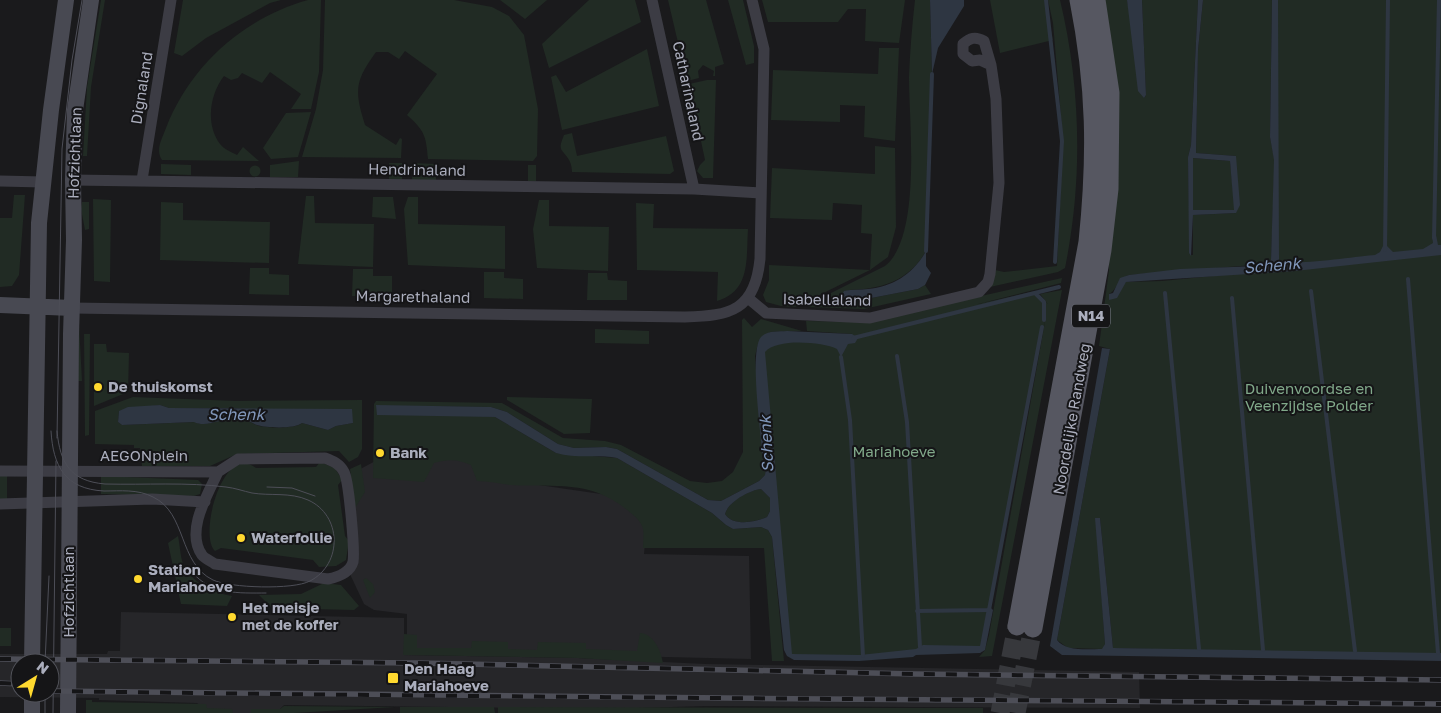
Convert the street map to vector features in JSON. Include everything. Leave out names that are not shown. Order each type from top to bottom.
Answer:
[{"type":"main road","name":"Hofzichtlaan","points":[[32,653],[39,223],[66,0]]},
{"type":"main road","name":"Hofzichtlaan","points":[[68,713],[75,110],[91,0]]},
{"type":"main road","name":"Noordelijke Randweg","points":[[1079,0],[1087,42],[1093,93],[1095,134],[1090,223],[1025,627],[1102,250],[1109,189],[1110,93],[1096,0]]},
{"type":"main road","points":[[0,305],[37,305],[72,308]]},
{"type":"street","name":"Dignaland","points":[[142,180],[171,0]]},
{"type":"street","name":"Catharinaland","points":[[652,0],[694,189]]},
{"type":"street","points":[[748,298],[759,274],[764,49],[752,0]]},
{"type":"street","name":"Isabellaland","points":[[748,298],[766,313],[870,318],[979,292],[988,282],[990,274],[999,183],[996,99],[991,66]]},
{"type":"street","name":"Hendrinaland","points":[[73,180],[694,189],[761,193]]},
{"type":"street","points":[[0,181],[43,182]]},
{"type":"street","name":"Margarethaland","points":[[72,308],[714,316],[737,309],[748,298]]},
{"type":"street","points":[[326,458],[337,463],[346,477],[353,563],[346,572],[328,579],[215,564],[203,556],[196,539],[199,517],[218,472],[238,459],[326,458]]},
{"type":"street","points":[[0,471],[70,472]]},
{"type":"street","name":"AEGONplein","points":[[70,472],[218,472]]},
{"type":"street","points":[[0,504],[152,499],[205,502]]},
{"type":"shaded area","points":[[383,457],[484,457],[483,477],[649,501],[644,554],[749,556],[751,659],[407,651],[407,614],[374,610],[364,604],[349,572],[356,564],[359,554],[349,475]]},
{"type":"shaded area","points":[[121,612],[404,618],[404,655],[578,658],[706,664],[1139,672],[1140,708],[705,706],[603,709],[284,705],[279,713],[202,713],[202,707],[197,703],[60,698],[60,654],[107,654],[108,651],[120,651]]},
{"type":"shaded area","points":[[0,654],[10,654],[10,697],[0,697]]},
{"type":"green space","points":[[101,0],[105,0],[91,87],[87,156],[83,156],[87,87]]},
{"type":"green space","points":[[183,0],[281,0],[270,3],[206,38],[182,56],[174,53]]},
{"type":"green space","points":[[308,0],[321,0],[319,72],[311,109],[291,109],[301,94],[270,72],[262,83],[242,73],[238,78],[231,80],[224,76],[215,91],[211,109],[212,127],[215,136],[220,144],[228,150],[237,155],[243,147],[259,161],[162,160],[159,152],[161,140],[176,105],[204,65],[241,32],[284,8]]},
{"type":"green space","points":[[325,0],[454,0],[492,7],[509,16],[524,35],[538,109],[537,156],[533,161],[428,159],[424,134],[418,125],[407,115],[437,74],[405,51],[399,59],[388,52],[376,52],[364,71],[358,86],[359,103],[365,125],[396,145],[400,138],[402,139],[401,158],[302,157],[316,109],[323,70]]},
{"type":"green space","points":[[500,0],[547,0],[525,19]]},
{"type":"green space","points":[[589,0],[635,0],[641,22],[549,68],[542,44]]},
{"type":"green space","points":[[668,0],[706,0],[724,64],[715,67],[715,76],[713,76],[714,71],[703,65],[698,71],[699,78],[687,81]]},
{"type":"green space","points":[[728,0],[743,0],[754,46],[754,63],[746,65]]},
{"type":"green space","points":[[762,0],[905,0],[899,43],[865,41],[866,9],[848,9],[838,22],[768,22]]},
{"type":"green space","points":[[915,0],[930,0],[932,74],[926,251],[911,270],[894,281],[873,288],[849,290],[840,298],[861,300],[918,289],[925,285],[931,294],[864,309],[808,307],[809,304],[885,266],[897,251],[909,205],[911,148],[909,77]]},
{"type":"green space","points":[[990,0],[1045,0],[1053,40],[1000,53]]},
{"type":"green space","points":[[1048,0],[1060,0],[1067,33],[1076,100],[1077,167],[1075,201],[1065,268],[1058,272],[990,287],[995,270],[1004,272],[1057,266],[1063,141],[1053,23]]},
{"type":"green space","name":"Duivenvoordse en Veenzijdse Polder","points":[[1104,0],[1127,0],[1144,98],[1146,95],[1142,0],[1198,0],[1191,145],[1188,157],[1190,255],[1193,255],[1193,215],[1236,213],[1236,156],[1196,153],[1198,50],[1203,0],[1272,0],[1270,137],[1274,157],[1275,0],[1441,0],[1441,656],[1113,648],[1100,518],[1096,518],[1105,644],[1103,649],[1068,648],[1057,640],[1110,349],[1099,346],[1109,270]],"holes":[[[1274,179],[1274,270],[1162,281],[1126,282],[1109,300],[1109,294],[1122,279],[1129,275],[1266,264],[1271,260]]]},
{"type":"green space","points":[[879,48],[899,48],[895,141],[864,137],[865,106],[840,105],[840,122],[771,120],[773,70],[878,74]]},
{"type":"green space","points":[[647,49],[659,106],[562,130],[551,77],[556,75],[566,92]]},
{"type":"green space","points":[[716,80],[713,178],[703,178],[697,171],[705,160],[689,84]]},
{"type":"green space","points":[[311,112],[298,157],[271,159],[263,148],[286,113]]},
{"type":"green space","points":[[572,133],[577,156],[666,136],[674,171],[670,174],[572,172],[570,161],[561,149],[561,144],[564,135]]},
{"type":"green space","points":[[875,146],[895,148],[896,227],[888,257],[870,270],[872,234],[861,233],[862,205],[833,203],[832,220],[770,218],[772,168],[875,174]]},
{"type":"green space","points":[[1193,158],[1230,161],[1235,210],[1193,210]]},
{"type":"green space","points":[[299,161],[298,177],[270,177],[270,165]]},
{"type":"green space","points":[[389,163],[402,163],[402,180],[389,179]]},
{"type":"green space","points":[[413,163],[436,164],[436,181],[412,180]]},
{"type":"green space","points":[[161,164],[191,165],[191,175],[161,174]]},
{"type":"green space","points":[[255,165],[261,171],[255,177],[249,171]]},
{"type":"green space","points":[[528,165],[536,165],[536,181],[528,181]]},
{"type":"green space","points":[[14,195],[25,195],[19,275],[12,286],[0,287],[0,218],[12,218]]},
{"type":"green space","points":[[306,196],[314,196],[315,223],[374,224],[373,267],[298,264]]},
{"type":"green space","points":[[373,197],[393,197],[396,219],[372,217]]},
{"type":"green space","points":[[408,197],[418,197],[418,224],[505,226],[505,269],[408,265],[404,209]]},
{"type":"green space","points":[[93,199],[111,200],[110,282],[94,281]]},
{"type":"green space","points":[[539,200],[549,200],[549,226],[609,227],[608,271],[537,268],[533,229]]},
{"type":"green space","points":[[82,202],[89,202],[89,229],[85,230],[81,209]]},
{"type":"green space","points":[[161,202],[183,203],[183,220],[270,222],[269,263],[160,260]]},
{"type":"green space","points":[[636,203],[654,204],[653,228],[748,229],[746,262],[741,282],[736,290],[717,301],[718,272],[637,270]]},
{"type":"green space","points":[[769,265],[870,270],[795,307],[766,302],[763,295],[769,280]]},
{"type":"green space","points":[[250,268],[269,268],[269,274],[289,275],[289,295],[249,294]]},
{"type":"green space","points":[[353,269],[373,269],[373,276],[392,276],[392,296],[352,296]]},
{"type":"green space","points":[[484,272],[504,272],[504,278],[523,279],[523,299],[484,298]]},
{"type":"green space","points":[[588,273],[607,273],[608,280],[627,281],[627,300],[587,300]]},
{"type":"green space","name":"Mariahoeve","points":[[1062,278],[1061,283],[978,304],[1035,291],[1048,304],[1040,294],[1062,290],[992,656],[979,657],[985,650],[989,635],[1046,316],[1004,525],[984,647],[856,658],[795,658],[787,652],[761,340],[852,334],[807,331],[806,321],[865,322]]},
{"type":"green space","points":[[744,318],[752,327],[761,319],[802,331],[770,332],[758,344],[755,356],[762,453],[767,461],[765,475],[759,481],[721,501],[708,500],[617,449],[606,447],[574,448],[558,444],[507,412],[491,407],[376,406],[495,417],[556,453],[617,458],[712,513],[733,529],[761,527],[768,530],[772,537],[784,661],[772,661],[764,548],[643,548],[642,526],[633,515],[612,499],[585,489],[571,487],[511,485],[477,481],[471,465],[457,461],[448,460],[434,463],[424,482],[373,478],[374,404],[376,401],[502,403],[563,438],[605,441],[621,445],[690,481],[707,483],[722,481],[733,472],[743,452],[742,320]]},
{"type":"green space","points":[[79,324],[82,381],[78,381]]},
{"type":"green space","points":[[595,329],[649,331],[649,344],[595,343]]},
{"type":"green space","points":[[84,334],[90,334],[89,435],[85,436]]},
{"type":"green space","points":[[94,344],[106,344],[107,352],[129,353],[128,392],[94,406]]},
{"type":"green space","points":[[133,397],[236,401],[362,400],[362,449],[358,457],[349,462],[339,451],[237,454],[210,466],[142,466],[140,448],[134,448],[134,445],[95,444],[95,411]],"holes":[[[160,405],[169,408],[234,408],[353,423],[336,426],[328,430],[302,423],[288,427],[263,427],[237,417],[205,424],[195,422],[122,425],[118,422],[119,411]]]},
{"type":"green space","points":[[507,397],[592,399],[590,433],[564,434],[507,400]]},
{"type":"green space","points":[[320,462],[335,468],[342,480],[338,485],[345,536],[349,541],[346,560],[336,566],[319,567],[313,560],[221,548],[215,551],[211,542],[212,511],[224,478],[233,467],[244,463],[256,468],[316,467]]},
{"type":"green space","points":[[361,464],[365,492],[355,508],[350,469]]},
{"type":"green space","points":[[0,475],[7,475],[7,499],[0,499]]},
{"type":"green space","points":[[101,476],[198,480],[202,484],[200,494],[194,496],[101,494]]},
{"type":"green space","points":[[761,489],[770,498],[770,511],[767,517],[756,521],[744,522],[728,518],[725,514],[730,505],[740,497]]},
{"type":"green space","points":[[178,536],[182,561],[191,576],[203,586],[232,596],[227,606],[181,604],[168,543]]},
{"type":"green space","points":[[366,578],[373,584],[375,592],[370,598],[363,580]]},
{"type":"green space","points":[[324,583],[341,585],[359,606],[354,610],[272,608],[259,595],[301,594]]},
{"type":"green space","points":[[0,628],[11,628],[11,646],[0,646]]},
{"type":"green space","points":[[640,633],[649,636],[653,640],[659,648],[663,663],[577,658],[403,655],[404,634],[417,635],[417,648],[471,648],[472,641],[508,642],[508,649],[537,650],[538,642],[586,643],[586,649],[637,651]]},
{"type":"green space","points":[[86,700],[92,700],[92,702],[206,704],[207,708],[232,709],[233,713],[86,713]]},
{"type":"green space","points":[[284,706],[395,707],[294,713],[251,713],[251,709],[280,709]]},
{"type":"green space","points":[[400,707],[494,707],[495,713],[400,713]]},
{"type":"green space","points":[[498,707],[983,708],[983,713],[498,713]]},
{"type":"water","points":[[930,0],[964,0],[964,6],[938,48],[932,74]]},
{"type":"water","points":[[1127,0],[1142,0],[1146,95],[1144,98],[1138,91]]},
{"type":"water","points":[[1198,0],[1203,0],[1198,50],[1196,153],[1236,156],[1240,205],[1236,213],[1193,215],[1191,256],[1189,253],[1188,157],[1191,145]],"holes":[[[1193,158],[1230,161],[1234,210],[1193,210]]]},
{"type":"water","points":[[1272,0],[1278,0],[1279,260],[1286,262],[1310,262],[1375,255],[1380,252],[1383,246],[1387,246],[1393,252],[1423,249],[1433,243],[1432,235],[1436,235],[1438,245],[1441,245],[1441,255],[1295,271],[1126,282],[1117,298],[1109,300],[1109,294],[1113,293],[1120,278],[1129,275],[1180,269],[1259,266],[1271,260],[1274,160],[1270,137]]},
{"type":"water","points":[[926,251],[926,266],[931,273],[925,285],[918,289],[861,300],[840,299],[844,291],[877,288],[902,278],[915,266]]},
{"type":"water","points":[[770,332],[852,334],[858,338],[855,343],[848,344],[841,357],[837,349],[811,343],[789,343],[771,348],[765,352],[792,654],[860,655],[916,649],[923,645],[980,646],[987,608],[990,607],[993,610],[985,650],[980,653],[916,655],[913,657],[859,661],[794,660],[787,656],[784,650],[772,537],[768,530],[761,527],[733,529],[712,513],[617,458],[571,456],[556,453],[495,417],[377,415],[376,405],[491,407],[507,412],[558,444],[574,448],[606,447],[617,449],[708,500],[721,501],[759,481],[765,475],[767,461],[762,453],[756,358],[761,337]],"holes":[[[761,489],[770,498],[770,511],[767,517],[762,519],[738,522],[728,518],[725,514],[730,505],[740,497],[751,492]]]},
{"type":"water","points":[[1102,348],[1110,349],[1057,640],[1061,644],[1072,648],[1102,649],[1105,644],[1095,518],[1100,518],[1113,648],[1441,653],[1441,661],[1062,655],[1050,646]]},
{"type":"water","points":[[160,405],[169,408],[352,409],[353,423],[336,426],[328,430],[302,423],[287,427],[262,426],[240,418],[205,424],[194,422],[122,425],[118,422],[119,411],[128,407]]},
{"type":"waterway","points":[[1046,0],[1062,141],[1055,262]]},
{"type":"waterway","points":[[1385,250],[1388,0]]},
{"type":"waterway","points":[[1434,238],[1439,0]]},
{"type":"waterway","points":[[926,251],[932,74]]},
{"type":"waterway","points":[[1408,279],[1438,653]]},
{"type":"waterway","name":"Schenk","points":[[853,338],[1059,287]]},
{"type":"waterway","points":[[1311,291],[1355,651]]},
{"type":"waterway","points":[[1035,293],[1044,302],[1044,320]]},
{"type":"waterway","points":[[1165,293],[1199,649]]},
{"type":"waterway","points":[[1232,298],[1263,650]]},
{"type":"waterway","points":[[917,611],[989,610],[1042,327]]},
{"type":"waterway","points":[[897,356],[907,422],[920,647]]},
{"type":"waterway","points":[[841,357],[850,420],[863,656]]},
{"type":"tunnel","points":[[1000,713],[1017,626]]},
{"type":"tunnel","points":[[1016,713],[1033,628]]},
{"type":"tram line","points":[[57,438],[62,149],[72,60],[82,0]]},
{"type":"tram line","points":[[51,431],[52,444],[58,465],[71,480],[80,486],[104,491],[129,491],[147,494],[164,504],[172,514],[194,562],[202,572],[213,580],[233,585],[290,586],[310,581],[321,573],[328,563],[333,552],[332,528],[327,517],[319,507],[308,500],[294,496],[259,494],[211,485],[105,484],[93,482],[75,474],[64,461],[58,442],[57,431]]},
{"type":"tram line","points":[[53,713],[56,461]]},
{"type":"tram line","points":[[267,487],[292,488],[315,496]]},
{"type":"tram line","points":[[192,572],[200,580],[217,589],[266,593]]},
{"type":"tram line","points":[[45,653],[49,576]]},
{"type":"tram line","points":[[45,703],[45,713]]},
{"type":"railway","points":[[0,659],[418,663],[915,674],[1441,680]]},
{"type":"railway","points":[[0,683],[10,684]]},
{"type":"railway","points":[[60,691],[1441,704]]},
{"type":"place","name":"De thuiskomst","points":[[98,387]]},
{"type":"place","name":"Bank","points":[[380,453]]},
{"type":"place","name":"Waterfollie","points":[[241,538]]},
{"type":"place","name":"Station Mariahoeve","points":[[138,579]]},
{"type":"place","name":"Het meisje met de koffer","points":[[232,617]]},
{"type":"place","name":"Den Haag Mariahoeve","points":[[393,678]]}]
